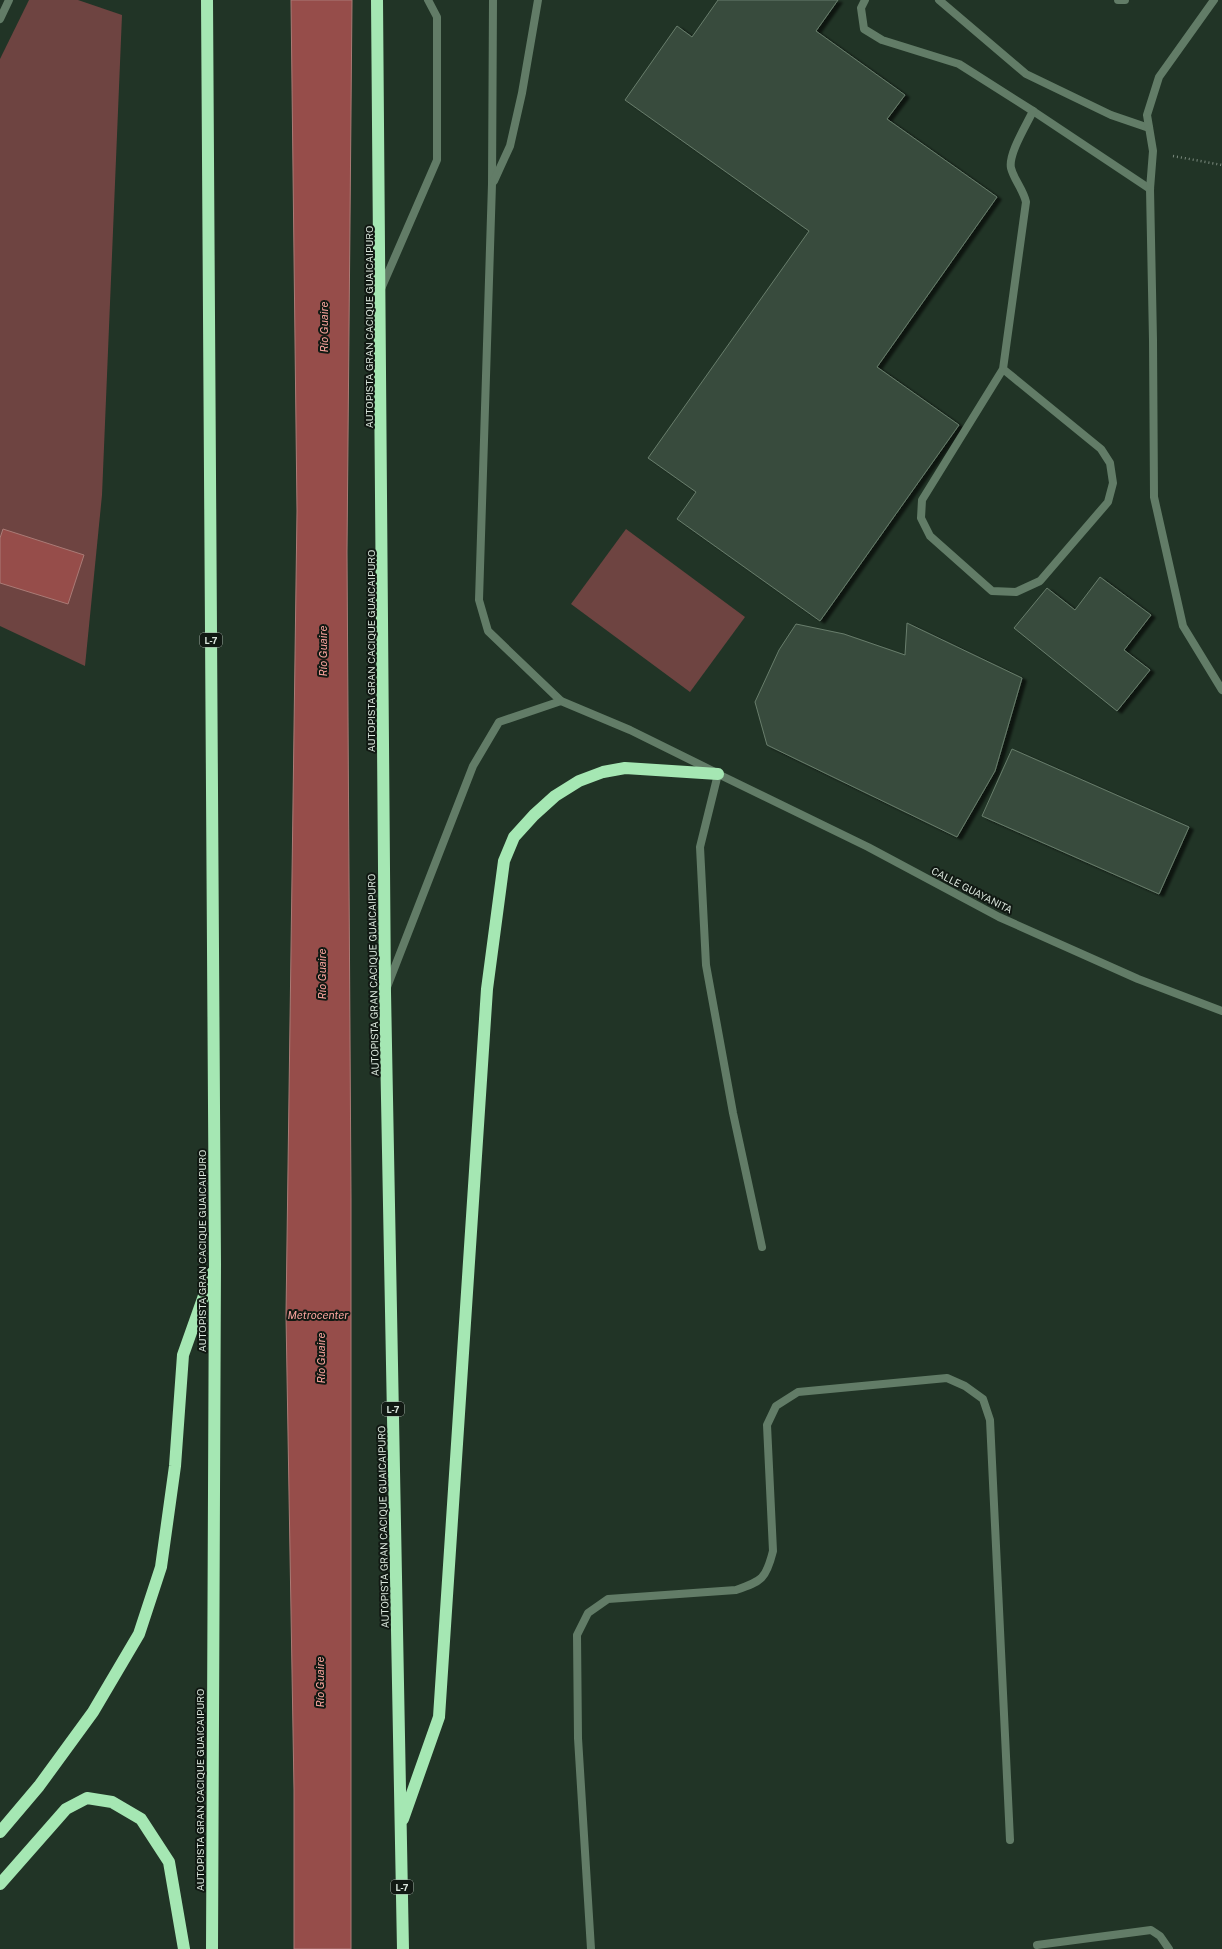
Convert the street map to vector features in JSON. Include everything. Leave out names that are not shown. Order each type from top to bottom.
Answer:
[{"type":"highway","name":"AUTOPISTA GRAN CACIQUE GUAICAIPURO","points":[[207,0],[215,1264],[212,1949]]},
{"type":"highway","name":"AUTOPISTA GRAN CACIQUE GUAICAIPURO","points":[[377,0],[381,290],[385,992],[403,1949]]},
{"type":"highway","points":[[401,1826],[439,1717],[487,989],[504,861],[514,837],[534,815],[555,796],[579,781],[603,772],[625,768],[718,774]]},
{"type":"highway","points":[[0,1832],[38,1786],[93,1712],[139,1634],[161,1567],[176,1466],[183,1355],[215,1264]]},
{"type":"highway","points":[[0,1884],[66,1809],[87,1798],[112,1802],[141,1819],[169,1862],[184,1949]]},
{"type":"street","points":[[0,19],[9,0]]},
{"type":"street","points":[[381,290],[437,160],[437,17],[428,0]]},
{"type":"street","points":[[385,992],[473,766],[499,722],[561,701],[488,631],[479,600],[492,184],[493,0]]},
{"type":"street","points":[[492,184],[510,146],[522,93],[538,0]]},
{"type":"street","points":[[865,0],[861,8],[864,29],[882,40],[959,64],[1150,189]]},
{"type":"street","points":[[1118,0],[1125,0]]},
{"type":"street","points":[[1214,0],[1159,77],[1147,115],[1153,152],[1150,189],[1154,497],[1183,626],[1222,690]]},
{"type":"street","points":[[941,1],[1026,74],[1111,115],[1149,128]]},
{"type":"street","points":[[1003,369],[1101,449],[1110,463],[1113,483],[1108,502],[1040,581],[1016,592],[992,591],[930,536],[921,518],[922,500],[1003,369],[1026,202],[1024,193],[1011,168],[1011,156],[1033,111]]},
{"type":"street","name":"CALLE GUAYANITA","points":[[561,701],[630,730],[868,848],[1000,917],[1138,979],[1222,1011]]},
{"type":"street","points":[[718,774],[700,847],[706,965],[733,1113],[762,1247]]},
{"type":"street","points":[[592,1949],[578,1738],[577,1634],[588,1613],[608,1599],[736,1590],[756,1583],[768,1570],[773,1551],[767,1425],[776,1406],[798,1392],[947,1378],[965,1386],[983,1399],[990,1420],[1010,1840]]},
{"type":"street","points":[[1037,1945],[1151,1930],[1160,1936],[1168,1949]]},
{"type":"path","points":[[1153,152],[1222,165]]},
{"type":"shaded area","points":[[29,0],[78,0],[122,15],[102,495],[85,666],[0,626],[0,59]]},
{"type":"shaded area","points":[[626,529],[745,617],[690,692],[571,604]]},
{"type":"water","name":"Metrocenter","points":[[291,0],[352,0],[347,552],[351,1199],[351,1949],[294,1949],[294,1790],[286,1315],[297,511]]},
{"type":"water","points":[[3,529],[84,555],[68,604],[0,583],[0,538]]},
{"type":"building","points":[[718,0],[838,0],[816,31],[905,95],[887,119],[997,197],[877,367],[959,425],[820,621],[677,519],[696,492],[648,458],[809,231],[625,100],[677,26],[692,37]]},
{"type":"building","points":[[1100,577],[1151,615],[1124,650],[1150,670],[1117,711],[1014,628],[1047,588],[1075,610]]},
{"type":"building","points":[[907,623],[1022,678],[995,771],[957,837],[767,745],[755,702],[779,650],[796,624],[844,634],[905,655]]},
{"type":"building","points":[[1012,749],[1189,827],[1159,894],[982,816]]},
{"type":"water label","name":"Río Guaire","points":[[324,327]]},
{"type":"water label","name":"Río Guaire","points":[[323,651]]},
{"type":"water label","name":"Río Guaire","points":[[322,974]]},
{"type":"water label","name":"Río Guaire","points":[[321,1358]]},
{"type":"water label","name":"Río Guaire","points":[[320,1682]]}]
